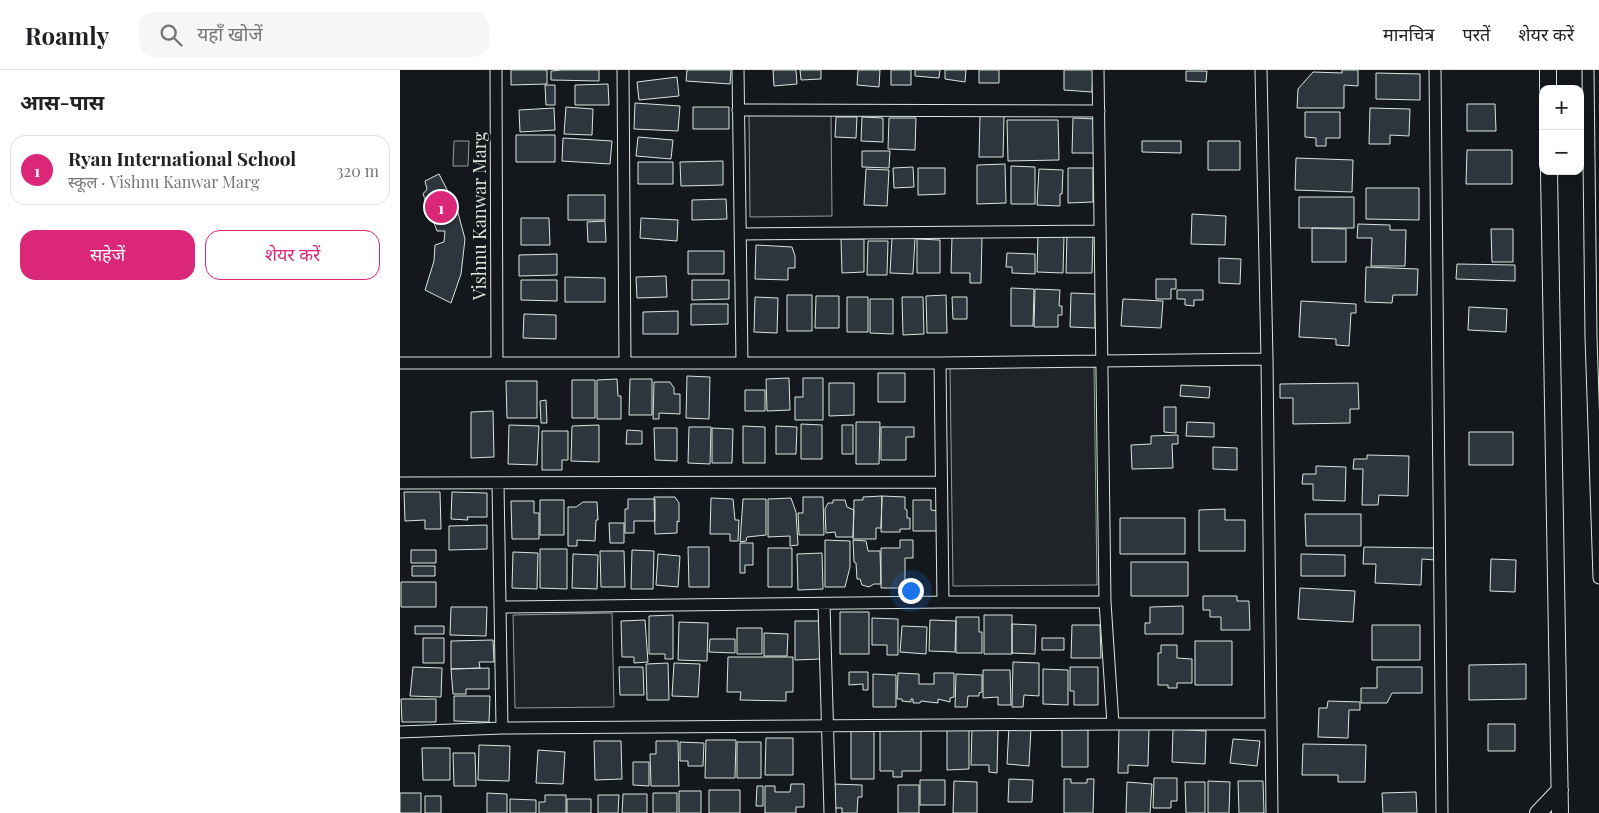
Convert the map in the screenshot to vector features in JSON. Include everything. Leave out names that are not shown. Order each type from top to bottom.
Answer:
[{"type":"street","name":"Vishnu Kanwar Marg","points":[[496,70],[497,362]]},
{"type":"street","points":[[623,70],[625,363]]},
{"type":"street","points":[[738,70],[742,234],[742,363]]},
{"type":"street","points":[[1098,70],[1105,602],[1113,724]]},
{"type":"street","points":[[1261,70],[1267,359],[1272,813]]},
{"type":"street","points":[[1435,70],[1442,813]]},
{"type":"street","points":[[1548,70],[1548,85]]},
{"type":"street","points":[[1588,70],[1599,578]]},
{"type":"street","points":[[738,110],[1099,111]]},
{"type":"street","points":[[1549,175],[1560,813]]},
{"type":"street","points":[[742,234],[1100,231]]},
{"type":"street","points":[[400,363],[940,363],[1267,359]]},
{"type":"street","points":[[940,363],[943,602]]},
{"type":"street","points":[[400,483],[941,482]]},
{"type":"street","points":[[498,483],[502,728]]},
{"type":"street","points":[[500,607],[1105,602]]},
{"type":"street","points":[[824,604],[830,813]]},
{"type":"street","points":[[400,732],[502,728],[1271,724]]},
{"type":"street","points":[[1538,813],[1560,790]]},
{"type":"shaded area","points":[[831,113],[832,216],[750,217],[749,114]]},
{"type":"shaded area","points":[[454,141],[469,141],[468,166],[453,166]]},
{"type":"shaded area","points":[[1094,366],[1097,585],[953,586],[950,368]]},
{"type":"shaded area","points":[[612,613],[614,707],[515,708],[513,615]]},
{"type":"building","points":[[511,70],[547,70],[547,84],[511,85]]},
{"type":"building","points":[[599,70],[599,81],[551,80],[551,71]]},
{"type":"building","points":[[687,70],[731,70],[730,84],[686,81]]},
{"type":"building","points":[[773,70],[796,70],[797,84],[774,86]]},
{"type":"building","points":[[800,70],[821,70],[821,79],[801,80]]},
{"type":"building","points":[[858,70],[880,70],[879,87],[857,85]]},
{"type":"building","points":[[891,70],[911,70],[911,85],[891,85]]},
{"type":"building","points":[[915,70],[940,70],[939,78],[915,76]]},
{"type":"building","points":[[945,70],[966,70],[965,82],[945,79]]},
{"type":"building","points":[[979,70],[999,70],[999,83],[979,83]]},
{"type":"building","points":[[1064,70],[1093,70],[1092,92],[1064,90]]},
{"type":"building","points":[[1342,70],[1358,70],[1358,86],[1344,85],[1344,108],[1297,108],[1298,89],[1313,72],[1342,73]]},
{"type":"building","points":[[1186,71],[1207,71],[1206,82],[1186,81]]},
{"type":"building","points":[[1376,73],[1420,74],[1420,100],[1376,99]]},
{"type":"building","points":[[677,77],[679,96],[639,100],[637,82]]},
{"type":"building","points":[[608,84],[609,105],[575,105],[575,85]]},
{"type":"building","points":[[545,85],[555,85],[555,105],[546,105]]},
{"type":"building","points":[[635,103],[680,106],[678,131],[634,129]]},
{"type":"building","points":[[1467,104],[1495,104],[1496,131],[1467,131]]},
{"type":"building","points":[[566,107],[593,109],[592,135],[564,134]]},
{"type":"building","points":[[693,107],[729,107],[729,129],[693,129]]},
{"type":"building","points":[[554,108],[555,130],[520,132],[519,110]]},
{"type":"building","points":[[1370,108],[1410,109],[1409,136],[1390,135],[1390,144],[1369,144]]},
{"type":"building","points":[[1305,112],[1340,112],[1340,138],[1326,138],[1326,146],[1316,146],[1316,138],[1305,137]]},
{"type":"building","points":[[980,116],[1004,116],[1003,157],[979,157]]},
{"type":"building","points":[[836,117],[857,117],[856,138],[835,137]]},
{"type":"building","points":[[862,117],[883,118],[883,142],[861,141]]},
{"type":"building","points":[[889,118],[916,118],[915,150],[888,149]]},
{"type":"building","points":[[1073,118],[1095,119],[1094,153],[1072,153]]},
{"type":"building","points":[[1007,120],[1058,120],[1059,160],[1008,161]]},
{"type":"building","points":[[516,135],[555,135],[555,162],[516,162]]},
{"type":"building","points":[[638,137],[673,140],[671,159],[636,156]]},
{"type":"building","points":[[563,138],[612,141],[610,164],[562,161]]},
{"type":"building","points":[[1142,141],[1181,141],[1181,153],[1142,152]]},
{"type":"building","points":[[1208,141],[1240,141],[1240,170],[1208,170]]},
{"type":"building","points":[[1467,150],[1512,150],[1512,184],[1466,184]]},
{"type":"building","points":[[862,151],[890,151],[889,168],[862,167]]},
{"type":"building","points":[[1296,158],[1353,160],[1352,192],[1295,190]]},
{"type":"building","points":[[723,161],[723,185],[681,186],[680,162]]},
{"type":"building","points":[[638,162],[673,162],[673,184],[638,184]]},
{"type":"building","points":[[1005,164],[1006,203],[977,204],[977,165]]},
{"type":"building","points":[[1011,166],[1035,167],[1035,204],[1011,204]]},
{"type":"building","points":[[913,167],[914,187],[894,188],[893,168]]},
{"type":"building","points":[[918,168],[945,168],[945,194],[918,195]]},
{"type":"building","points":[[1068,168],[1093,168],[1093,202],[1068,203]]},
{"type":"building","points":[[866,169],[889,170],[887,206],[864,205]]},
{"type":"building","points":[[1039,169],[1063,170],[1060,206],[1037,205]]},
{"type":"building","points":[[439,174],[457,209],[465,239],[461,274],[451,303],[425,290],[434,261],[435,245],[444,242],[445,231],[437,231],[423,194],[427,189],[425,181]]},
{"type":"building","points":[[1366,188],[1419,188],[1419,220],[1366,219]]},
{"type":"building","points":[[568,195],[605,195],[605,220],[568,220]]},
{"type":"building","points":[[1299,197],[1354,197],[1354,228],[1299,228]]},
{"type":"building","points":[[726,199],[727,219],[692,220],[692,200]]},
{"type":"building","points":[[1192,214],[1226,216],[1225,245],[1191,244]]},
{"type":"building","points":[[521,218],[549,218],[550,245],[521,245]]},
{"type":"building","points":[[641,218],[678,220],[677,241],[640,238]]},
{"type":"building","points":[[605,221],[606,242],[588,242],[587,222]]},
{"type":"building","points":[[1358,224],[1390,225],[1390,230],[1406,230],[1405,266],[1371,266],[1372,238],[1357,238]]},
{"type":"building","points":[[1312,228],[1346,229],[1346,262],[1312,262]]},
{"type":"building","points":[[1491,229],[1513,229],[1513,262],[1492,262]]},
{"type":"building","points":[[1067,234],[1093,235],[1092,273],[1066,273]]},
{"type":"building","points":[[1038,235],[1064,236],[1063,273],[1037,272]]},
{"type":"building","points":[[892,237],[915,238],[913,274],[890,273]]},
{"type":"building","points":[[952,237],[982,237],[981,283],[970,283],[970,273],[951,273]]},
{"type":"building","points":[[841,239],[864,239],[864,272],[842,273]]},
{"type":"building","points":[[917,239],[940,240],[940,273],[917,273]]},
{"type":"building","points":[[868,241],[888,241],[887,275],[867,275]]},
{"type":"building","points":[[756,245],[792,247],[795,256],[795,268],[788,268],[788,280],[755,279]]},
{"type":"building","points":[[688,251],[724,251],[724,274],[688,274]]},
{"type":"building","points":[[1007,253],[1035,254],[1035,274],[1012,273],[1012,267],[1006,267]]},
{"type":"building","points":[[557,254],[557,275],[519,276],[519,255]]},
{"type":"building","points":[[1219,258],[1241,259],[1240,284],[1219,283]]},
{"type":"building","points":[[1457,264],[1515,265],[1515,281],[1456,279]]},
{"type":"building","points":[[1366,267],[1418,269],[1417,295],[1393,295],[1392,303],[1365,302]]},
{"type":"building","points":[[666,276],[667,297],[637,298],[636,277]]},
{"type":"building","points":[[565,277],[605,278],[605,302],[565,302]]},
{"type":"building","points":[[1156,279],[1176,279],[1176,289],[1171,289],[1171,299],[1156,299]]},
{"type":"building","points":[[521,280],[557,280],[557,301],[521,300]]},
{"type":"building","points":[[692,280],[729,280],[729,299],[692,300]]},
{"type":"building","points":[[1011,288],[1034,289],[1033,326],[1011,326]]},
{"type":"building","points":[[1035,289],[1060,290],[1059,306],[1062,306],[1062,315],[1058,315],[1058,327],[1034,327]]},
{"type":"building","points":[[1177,290],[1203,290],[1203,300],[1194,300],[1194,306],[1185,305],[1185,299],[1177,299]]},
{"type":"building","points":[[1071,293],[1095,294],[1095,328],[1070,327]]},
{"type":"building","points":[[787,295],[812,295],[812,331],[787,331]]},
{"type":"building","points":[[946,295],[947,333],[927,333],[926,296]]},
{"type":"building","points":[[816,296],[839,296],[839,328],[815,328]]},
{"type":"building","points":[[755,297],[778,298],[777,333],[754,332]]},
{"type":"building","points":[[847,297],[868,297],[868,332],[847,332]]},
{"type":"building","points":[[902,297],[923,297],[924,334],[903,335]]},
{"type":"building","points":[[952,297],[967,297],[967,319],[953,319]]},
{"type":"building","points":[[870,299],[893,299],[893,334],[870,333]]},
{"type":"building","points":[[1123,299],[1163,301],[1161,328],[1121,326]]},
{"type":"building","points":[[1301,301],[1356,304],[1356,313],[1351,313],[1349,346],[1336,345],[1336,339],[1299,337]]},
{"type":"building","points":[[691,304],[728,304],[728,324],[691,325]]},
{"type":"building","points":[[1469,307],[1507,309],[1506,332],[1468,330]]},
{"type":"building","points":[[678,311],[678,334],[643,334],[643,312]]},
{"type":"building","points":[[524,314],[556,315],[556,339],[523,338]]},
{"type":"building","points":[[878,373],[905,373],[905,402],[878,402]]},
{"type":"building","points":[[687,376],[710,377],[709,419],[686,418]]},
{"type":"building","points":[[789,378],[790,410],[767,411],[766,379]]},
{"type":"building","points":[[803,378],[823,378],[823,420],[795,420],[795,397],[803,397]]},
{"type":"building","points":[[617,379],[618,396],[621,396],[621,419],[597,419],[597,380]]},
{"type":"building","points":[[630,379],[652,379],[652,415],[629,415]]},
{"type":"building","points":[[572,380],[595,380],[595,418],[572,418]]},
{"type":"building","points":[[506,381],[537,381],[537,418],[507,418]]},
{"type":"building","points":[[654,382],[670,382],[674,388],[674,394],[680,394],[680,414],[659,413],[659,419],[653,419]]},
{"type":"building","points":[[829,383],[854,383],[854,415],[829,416]]},
{"type":"building","points":[[1358,383],[1359,409],[1350,409],[1350,423],[1293,424],[1293,398],[1280,398],[1280,384]]},
{"type":"building","points":[[1181,385],[1210,387],[1209,398],[1180,396]]},
{"type":"building","points":[[745,390],[765,390],[765,411],[745,411]]},
{"type":"building","points":[[546,400],[547,423],[541,423],[540,401]]},
{"type":"building","points":[[1164,407],[1176,407],[1176,433],[1164,432]]},
{"type":"building","points":[[493,411],[494,457],[471,458],[471,412]]},
{"type":"building","points":[[856,422],[880,422],[879,464],[856,464]]},
{"type":"building","points":[[1187,422],[1214,423],[1214,437],[1186,436]]},
{"type":"building","points":[[801,424],[822,425],[822,459],[801,459]]},
{"type":"building","points":[[509,425],[539,426],[537,465],[508,464]]},
{"type":"building","points":[[599,425],[599,462],[571,461],[572,426]]},
{"type":"building","points":[[842,425],[853,425],[853,454],[842,454]]},
{"type":"building","points":[[743,426],[765,427],[765,463],[743,463]]},
{"type":"building","points":[[776,426],[797,427],[796,454],[776,454]]},
{"type":"building","points":[[689,427],[711,427],[710,464],[688,463]]},
{"type":"building","points":[[881,427],[914,427],[914,437],[906,437],[906,460],[881,460]]},
{"type":"building","points":[[654,428],[677,428],[677,461],[655,460]]},
{"type":"building","points":[[712,428],[733,429],[732,463],[712,463]]},
{"type":"building","points":[[627,430],[642,431],[642,444],[626,444]]},
{"type":"building","points":[[542,431],[568,431],[568,460],[562,460],[562,470],[542,470]]},
{"type":"building","points":[[1469,432],[1513,432],[1513,465],[1469,465]]},
{"type":"building","points":[[1178,435],[1178,444],[1172,444],[1173,468],[1132,469],[1131,445],[1151,444],[1151,436]]},
{"type":"building","points":[[1213,447],[1237,448],[1237,470],[1213,469]]},
{"type":"building","points":[[1367,455],[1409,456],[1408,496],[1379,495],[1378,505],[1362,505],[1363,469],[1353,469],[1354,459],[1367,459]]},
{"type":"building","points":[[1316,466],[1346,467],[1345,501],[1313,500],[1313,484],[1302,484],[1303,474],[1316,474]]},
{"type":"building","points":[[404,492],[440,492],[441,529],[425,529],[425,520],[405,521]]},
{"type":"building","points":[[452,492],[487,493],[487,517],[467,517],[468,520],[451,519]]},
{"type":"building","points":[[882,496],[905,497],[905,509],[907,510],[907,518],[910,518],[910,529],[900,529],[900,532],[881,532]]},
{"type":"building","points":[[882,496],[881,528],[876,528],[876,539],[853,539],[854,500],[863,500],[863,497]]},
{"type":"building","points":[[654,497],[675,497],[679,503],[677,533],[655,534]]},
{"type":"building","points":[[803,497],[823,497],[824,535],[799,535],[798,513],[803,513]]},
{"type":"building","points":[[711,498],[733,499],[735,520],[739,520],[738,541],[730,541],[730,534],[710,534]]},
{"type":"building","points":[[791,498],[796,512],[798,545],[790,546],[790,536],[768,537],[768,499]]},
{"type":"building","points":[[628,499],[655,499],[655,521],[634,521],[634,533],[625,533],[625,509],[628,509]]},
{"type":"building","points":[[743,499],[766,499],[766,535],[747,537],[746,541],[740,542]]},
{"type":"building","points":[[540,500],[564,500],[564,535],[540,535]]},
{"type":"building","points":[[833,500],[845,500],[847,507],[854,510],[853,537],[836,537],[835,532],[826,533],[825,509],[828,503],[833,503]]},
{"type":"building","points":[[913,500],[931,500],[931,510],[938,511],[938,531],[913,531]]},
{"type":"building","points":[[511,501],[534,501],[534,513],[539,513],[539,539],[512,539]]},
{"type":"building","points":[[583,502],[597,502],[598,520],[596,520],[595,541],[577,540],[577,546],[568,546],[568,507],[576,507]]},
{"type":"building","points":[[1225,509],[1225,520],[1245,520],[1245,551],[1199,551],[1199,510]]},
{"type":"building","points":[[1305,514],[1361,514],[1361,546],[1306,546]]},
{"type":"building","points":[[1120,518],[1185,518],[1185,554],[1120,554]]},
{"type":"building","points":[[609,523],[624,523],[624,543],[610,543]]},
{"type":"building","points":[[487,525],[487,549],[449,550],[449,526]]},
{"type":"building","points":[[825,540],[850,541],[850,567],[845,587],[825,587]]},
{"type":"building","points":[[853,540],[866,541],[868,551],[880,551],[881,584],[874,584],[869,587],[862,585],[860,579],[857,579]]},
{"type":"building","points":[[900,540],[913,540],[913,558],[905,558],[905,588],[881,588],[881,548],[900,548]]},
{"type":"building","points":[[740,543],[753,543],[753,565],[745,565],[745,573],[740,573]]},
{"type":"building","points":[[688,547],[709,547],[709,587],[689,587]]},
{"type":"building","points":[[1364,547],[1435,548],[1435,560],[1422,559],[1421,585],[1375,583],[1376,564],[1363,564]]},
{"type":"building","points":[[768,548],[792,548],[792,587],[768,587]]},
{"type":"building","points":[[540,549],[567,549],[567,589],[540,588]]},
{"type":"building","points":[[411,550],[436,550],[436,563],[411,563]]},
{"type":"building","points":[[632,550],[654,551],[653,589],[631,589]]},
{"type":"building","points":[[600,551],[624,551],[625,587],[601,587]]},
{"type":"building","points":[[513,552],[538,553],[537,589],[512,588]]},
{"type":"building","points":[[822,553],[823,589],[798,590],[797,554]]},
{"type":"building","points":[[573,554],[598,555],[597,589],[572,588]]},
{"type":"building","points":[[658,554],[680,556],[678,587],[656,585]]},
{"type":"building","points":[[1301,554],[1345,555],[1345,576],[1301,576]]},
{"type":"building","points":[[1491,559],[1516,560],[1515,592],[1490,591]]},
{"type":"building","points":[[1131,562],[1188,562],[1188,596],[1131,596]]},
{"type":"building","points":[[412,566],[435,566],[435,576],[412,576]]},
{"type":"building","points":[[401,582],[436,582],[436,607],[401,607]]},
{"type":"building","points":[[1300,588],[1355,591],[1353,622],[1298,619]]},
{"type":"building","points":[[1203,596],[1237,596],[1237,601],[1249,601],[1250,630],[1221,630],[1221,617],[1210,617],[1210,610],[1203,610]]},
{"type":"building","points":[[1183,606],[1183,634],[1145,634],[1145,623],[1150,623],[1150,607]]},
{"type":"building","points":[[451,607],[487,607],[486,636],[450,635]]},
{"type":"building","points":[[840,612],[869,612],[869,654],[840,654]]},
{"type":"building","points":[[673,615],[673,659],[665,659],[665,654],[649,654],[649,616]]},
{"type":"building","points":[[984,615],[1012,615],[1012,654],[984,654]]},
{"type":"building","points":[[956,617],[979,617],[979,632],[982,632],[982,653],[956,653]]},
{"type":"building","points":[[872,618],[898,619],[898,655],[887,655],[887,645],[872,645]]},
{"type":"building","points":[[645,620],[648,662],[634,663],[634,657],[622,657],[621,621]]},
{"type":"building","points":[[930,620],[956,621],[955,652],[929,651]]},
{"type":"building","points":[[795,621],[819,621],[820,659],[795,660]]},
{"type":"building","points":[[679,622],[708,623],[707,661],[678,660]]},
{"type":"building","points":[[1012,624],[1036,625],[1035,654],[1012,653]]},
{"type":"building","points":[[1072,625],[1100,625],[1101,658],[1071,658]]},
{"type":"building","points":[[1372,625],[1420,625],[1420,660],[1372,660]]},
{"type":"building","points":[[415,626],[444,626],[444,634],[415,634]]},
{"type":"building","points":[[902,626],[927,627],[926,654],[900,652]]},
{"type":"building","points":[[737,628],[762,628],[762,654],[737,654]]},
{"type":"building","points":[[764,633],[788,634],[787,656],[764,656]]},
{"type":"building","points":[[423,638],[444,638],[444,663],[423,663]]},
{"type":"building","points":[[1042,638],[1064,638],[1064,650],[1042,650]]},
{"type":"building","points":[[710,639],[735,639],[735,653],[709,652]]},
{"type":"building","points":[[493,640],[494,662],[479,662],[480,668],[451,669],[451,641]]},
{"type":"building","points":[[1195,641],[1232,641],[1232,685],[1195,685]]},
{"type":"building","points":[[1161,645],[1177,645],[1177,658],[1192,659],[1192,683],[1177,683],[1177,688],[1168,688],[1168,685],[1158,685],[1158,653],[1161,653]]},
{"type":"building","points":[[728,657],[793,657],[793,692],[786,692],[786,701],[740,700],[741,692],[727,692]]},
{"type":"building","points":[[1013,662],[1039,663],[1039,696],[1024,695],[1023,707],[1012,707]]},
{"type":"building","points":[[668,663],[669,700],[647,700],[646,664]]},
{"type":"building","points":[[674,663],[700,664],[698,697],[672,696]]},
{"type":"building","points":[[1526,664],[1526,699],[1469,700],[1469,665]]},
{"type":"building","points":[[413,667],[442,668],[441,697],[410,696]]},
{"type":"building","points":[[619,667],[643,667],[644,695],[620,695]]},
{"type":"building","points":[[1070,667],[1098,667],[1098,705],[1074,705],[1074,691],[1070,691]]},
{"type":"building","points":[[1377,667],[1422,667],[1422,693],[1392,693],[1387,703],[1361,703],[1361,688],[1377,688]]},
{"type":"building","points":[[489,668],[489,689],[466,689],[466,694],[453,694],[451,669]]},
{"type":"building","points":[[1043,669],[1068,670],[1068,705],[1043,704]]},
{"type":"building","points":[[983,670],[1010,670],[1011,705],[998,705],[998,697],[983,698]]},
{"type":"building","points":[[849,672],[868,672],[868,690],[863,690],[863,684],[849,685]]},
{"type":"building","points":[[898,673],[919,674],[919,684],[934,684],[934,673],[954,673],[954,697],[950,698],[950,702],[938,699],[938,703],[921,701],[920,703],[913,703],[913,699],[911,699],[911,702],[897,699]]},
{"type":"building","points":[[873,674],[896,675],[896,707],[873,707]]},
{"type":"building","points":[[956,674],[982,675],[982,692],[979,693],[979,696],[968,696],[967,707],[955,707]]},
{"type":"building","points":[[454,696],[490,696],[489,722],[454,721]]},
{"type":"building","points":[[401,699],[436,699],[436,722],[402,722]]},
{"type":"building","points":[[1328,701],[1360,702],[1360,710],[1349,710],[1348,738],[1318,737],[1319,708],[1327,708]]},
{"type":"building","points":[[1488,724],[1515,724],[1515,751],[1488,751]]},
{"type":"building","points":[[1009,726],[1031,728],[1029,766],[1007,764]]},
{"type":"building","points":[[1119,727],[1149,728],[1148,766],[1128,765],[1128,773],[1118,773]]},
{"type":"building","points":[[1062,728],[1088,728],[1088,767],[1062,767]]},
{"type":"building","points":[[972,729],[998,730],[997,773],[989,772],[989,765],[971,765]]},
{"type":"building","points":[[1173,729],[1206,731],[1205,764],[1172,762]]},
{"type":"building","points":[[880,730],[921,730],[921,771],[902,771],[902,777],[893,777],[893,771],[880,771]]},
{"type":"building","points":[[947,730],[969,730],[969,769],[947,770]]},
{"type":"building","points":[[851,731],[874,731],[874,779],[851,779]]},
{"type":"building","points":[[766,738],[793,738],[793,775],[765,775]]},
{"type":"building","points":[[1233,739],[1260,741],[1257,766],[1230,763]]},
{"type":"building","points":[[706,740],[736,740],[735,778],[705,778]]},
{"type":"building","points":[[594,741],[621,741],[622,779],[595,780]]},
{"type":"building","points":[[656,741],[678,741],[679,786],[651,786],[650,754],[656,754]]},
{"type":"building","points":[[680,742],[704,743],[703,766],[688,766],[688,761],[680,761]]},
{"type":"building","points":[[737,742],[761,742],[761,778],[737,778]]},
{"type":"building","points":[[1303,744],[1366,745],[1365,782],[1338,782],[1338,775],[1302,775]]},
{"type":"building","points":[[479,745],[510,746],[509,781],[478,780]]},
{"type":"building","points":[[422,748],[450,748],[450,780],[423,780]]},
{"type":"building","points":[[538,750],[565,752],[563,784],[536,783]]},
{"type":"building","points":[[453,753],[475,753],[476,786],[454,786]]},
{"type":"building","points":[[633,762],[649,762],[649,786],[633,785]]},
{"type":"building","points":[[1154,778],[1177,778],[1177,801],[1171,801],[1171,808],[1153,808]]},
{"type":"building","points":[[1009,779],[1033,780],[1032,802],[1008,802]]},
{"type":"building","points":[[1064,779],[1071,779],[1071,783],[1087,783],[1087,779],[1094,779],[1093,813],[1064,813]]},
{"type":"building","points":[[920,780],[945,780],[945,805],[920,805]]},
{"type":"building","points":[[954,781],[977,782],[977,813],[953,813]]},
{"type":"building","points":[[1208,781],[1230,782],[1229,813],[1208,813]]},
{"type":"building","points":[[1238,781],[1263,781],[1264,813],[1239,813]]},
{"type":"building","points":[[1127,782],[1152,784],[1150,813],[1126,813]]},
{"type":"building","points":[[1185,782],[1205,782],[1205,813],[1186,813]]},
{"type":"building","points":[[791,784],[804,784],[804,807],[796,807],[796,813],[765,813],[765,786],[775,786],[775,792],[790,792]]},
{"type":"building","points":[[834,784],[862,785],[862,797],[858,797],[857,813],[842,813],[842,808],[833,808]]},
{"type":"building","points":[[898,785],[919,785],[919,813],[898,813]]},
{"type":"building","points":[[757,786],[763,786],[763,806],[756,806]]},
{"type":"building","points":[[709,790],[740,790],[740,813],[709,813]]},
{"type":"building","points":[[679,791],[701,791],[701,813],[679,813]]},
{"type":"building","points":[[1416,792],[1417,813],[1383,813],[1382,793]]},
{"type":"building","points":[[400,793],[421,793],[421,813],[400,813]]},
{"type":"building","points":[[487,793],[507,794],[507,813],[487,813]]},
{"type":"building","points":[[653,793],[677,793],[677,813],[653,813]]},
{"type":"building","points":[[623,794],[647,794],[647,813],[622,813]]},
{"type":"building","points":[[545,795],[566,795],[566,813],[539,813],[539,802],[545,802]]},
{"type":"building","points":[[598,795],[619,795],[618,813],[598,813]]},
{"type":"building","points":[[425,796],[441,796],[441,813],[425,813]]},
{"type":"building","points":[[510,799],[536,800],[536,813],[510,813]]},
{"type":"building","points":[[567,799],[591,799],[591,813],[567,813]]},
{"type":"place","name":"Ryan International School","points":[[441,207]]}]
